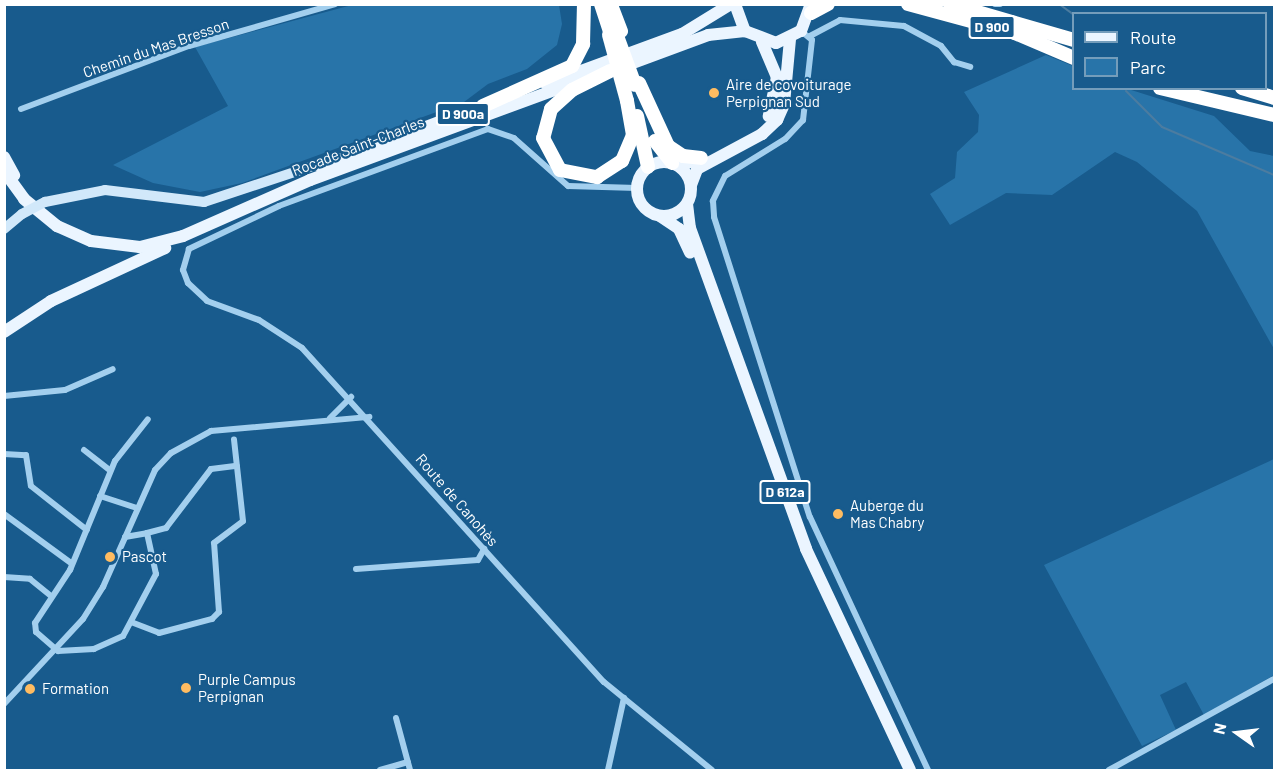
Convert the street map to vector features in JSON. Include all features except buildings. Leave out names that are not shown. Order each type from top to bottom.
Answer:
[{"type":"highway","name":"D 900a","points":[[483,106],[572,66],[583,44],[584,4]]},
{"type":"highway","points":[[811,9],[828,4]]},
{"type":"highway","name":"D 900","points":[[908,4],[1015,33],[1072,57]]},
{"type":"highway","name":"D 900","points":[[950,4],[1072,39]]},
{"type":"highway","points":[[605,7],[632,89],[654,140],[675,164]]},
{"type":"highway","points":[[610,71],[572,90],[551,109],[543,138],[560,170],[597,177],[622,161],[633,135],[632,89]]},
{"type":"highway","points":[[632,89],[668,146],[683,156],[700,158]]},
{"type":"highway","points":[[632,89],[648,167]]},
{"type":"highway","points":[[1166,90],[1184,96],[1275,115]]},
{"type":"highway","points":[[1249,90],[1275,98]]},
{"type":"highway","points":[[1184,96],[1275,108]]},
{"type":"main road","name":"Rocade Saint-Charles","points":[[4,157],[32,200],[61,222],[99,237],[138,240],[181,230],[371,147],[682,34],[733,4]]},
{"type":"main road","points":[[733,4],[745,31],[762,42],[777,77],[773,111],[760,127],[700,158],[648,167],[637,188],[646,209],[660,216],[675,214],[687,204],[697,169],[762,134],[777,120],[784,104],[790,39]]},
{"type":"main road","points":[[762,42],[790,39],[806,34],[811,9]]},
{"type":"main road","name":"Rocade Saint-Charles","points":[[4,171],[24,199],[57,226],[122,246],[183,236],[310,180],[708,35],[745,31]]},
{"type":"main road","points":[[4,229],[22,214],[45,202],[88,190],[189,203],[225,199],[371,147]]},
{"type":"main road","points":[[675,164],[691,185]]},
{"type":"main road","points":[[4,332],[51,301],[310,180]]},
{"type":"main road","name":"D 612a","points":[[687,204],[690,228],[806,549],[910,771]]},
{"type":"main road","name":"D 612a","points":[[660,216],[686,241],[800,552],[902,771]]},
{"type":"street","name":"Chemin du Mas Bresson","points":[[21,109],[189,46],[335,4]]},
{"type":"street","points":[[928,771],[810,517],[714,217],[713,201],[724,176],[784,139],[803,120],[810,93],[806,34],[840,20],[904,26],[970,67]]},
{"type":"street","name":"Route de Canohès","points":[[637,188],[568,186],[514,138],[488,129],[279,206],[189,249],[183,260],[188,283],[207,301],[279,330],[351,398],[484,548],[624,698],[712,771]]},
{"type":"street","points":[[4,396],[65,390],[113,369]]},
{"type":"street","points":[[327,420],[351,398]]},
{"type":"street","points":[[4,704],[58,651],[103,587],[136,508],[155,470],[191,439],[211,431],[369,417]]},
{"type":"street","points":[[147,533],[156,574],[131,622],[112,644],[74,653],[58,651],[36,632],[35,623],[71,563],[87,530],[110,470],[148,418]]},
{"type":"street","points":[[131,622],[159,633],[212,619],[219,612],[214,543],[243,521],[234,440]]},
{"type":"street","points":[[84,450],[110,470]]},
{"type":"street","points":[[4,454],[26,455],[31,486],[87,530]]},
{"type":"street","points":[[125,537],[166,528],[211,469],[237,466]]},
{"type":"street","points":[[100,496],[136,508]]},
{"type":"street","points":[[4,514],[71,563]]},
{"type":"street","points":[[356,569],[478,560],[484,548]]},
{"type":"street","points":[[4,577],[30,579],[51,596]]},
{"type":"street","points":[[1109,771],[1275,679]]},
{"type":"street","points":[[609,771],[624,698]]},
{"type":"street","points":[[396,718],[410,771]]},
{"type":"street","points":[[380,771],[408,762]]},
{"type":"green space","points":[[352,5],[559,5],[562,24],[557,45],[527,69],[488,84],[464,102],[242,183],[200,192],[153,183],[113,165],[228,106],[195,47]]},
{"type":"green space","points":[[1046,55],[1072,66],[1072,90],[1131,90],[1214,116],[1250,151],[1274,156],[1274,349],[1197,211],[1137,162],[1115,152],[1052,195],[1006,193],[950,225],[930,194],[955,178],[957,152],[978,132],[979,115],[964,92]]},
{"type":"green space","points":[[1274,459],[1274,675],[1204,715],[1186,682],[1160,695],[1176,730],[1142,746],[1044,565]]},
{"type":"waterway","points":[[1059,4],[1072,14]]},
{"type":"waterway","points":[[1126,91],[1162,127],[1274,175]]},
{"type":"place","name":"Aire de covoiturage Perpignan Sud","points":[[714,93]]},
{"type":"place","name":"Auberge du Mas Chabry","points":[[838,514]]},
{"type":"place","name":"Pascot","points":[[110,557]]},
{"type":"place","name":"Purple Campus Perpignan","points":[[186,688]]},
{"type":"place","name":"Formation","points":[[30,689]]}]
